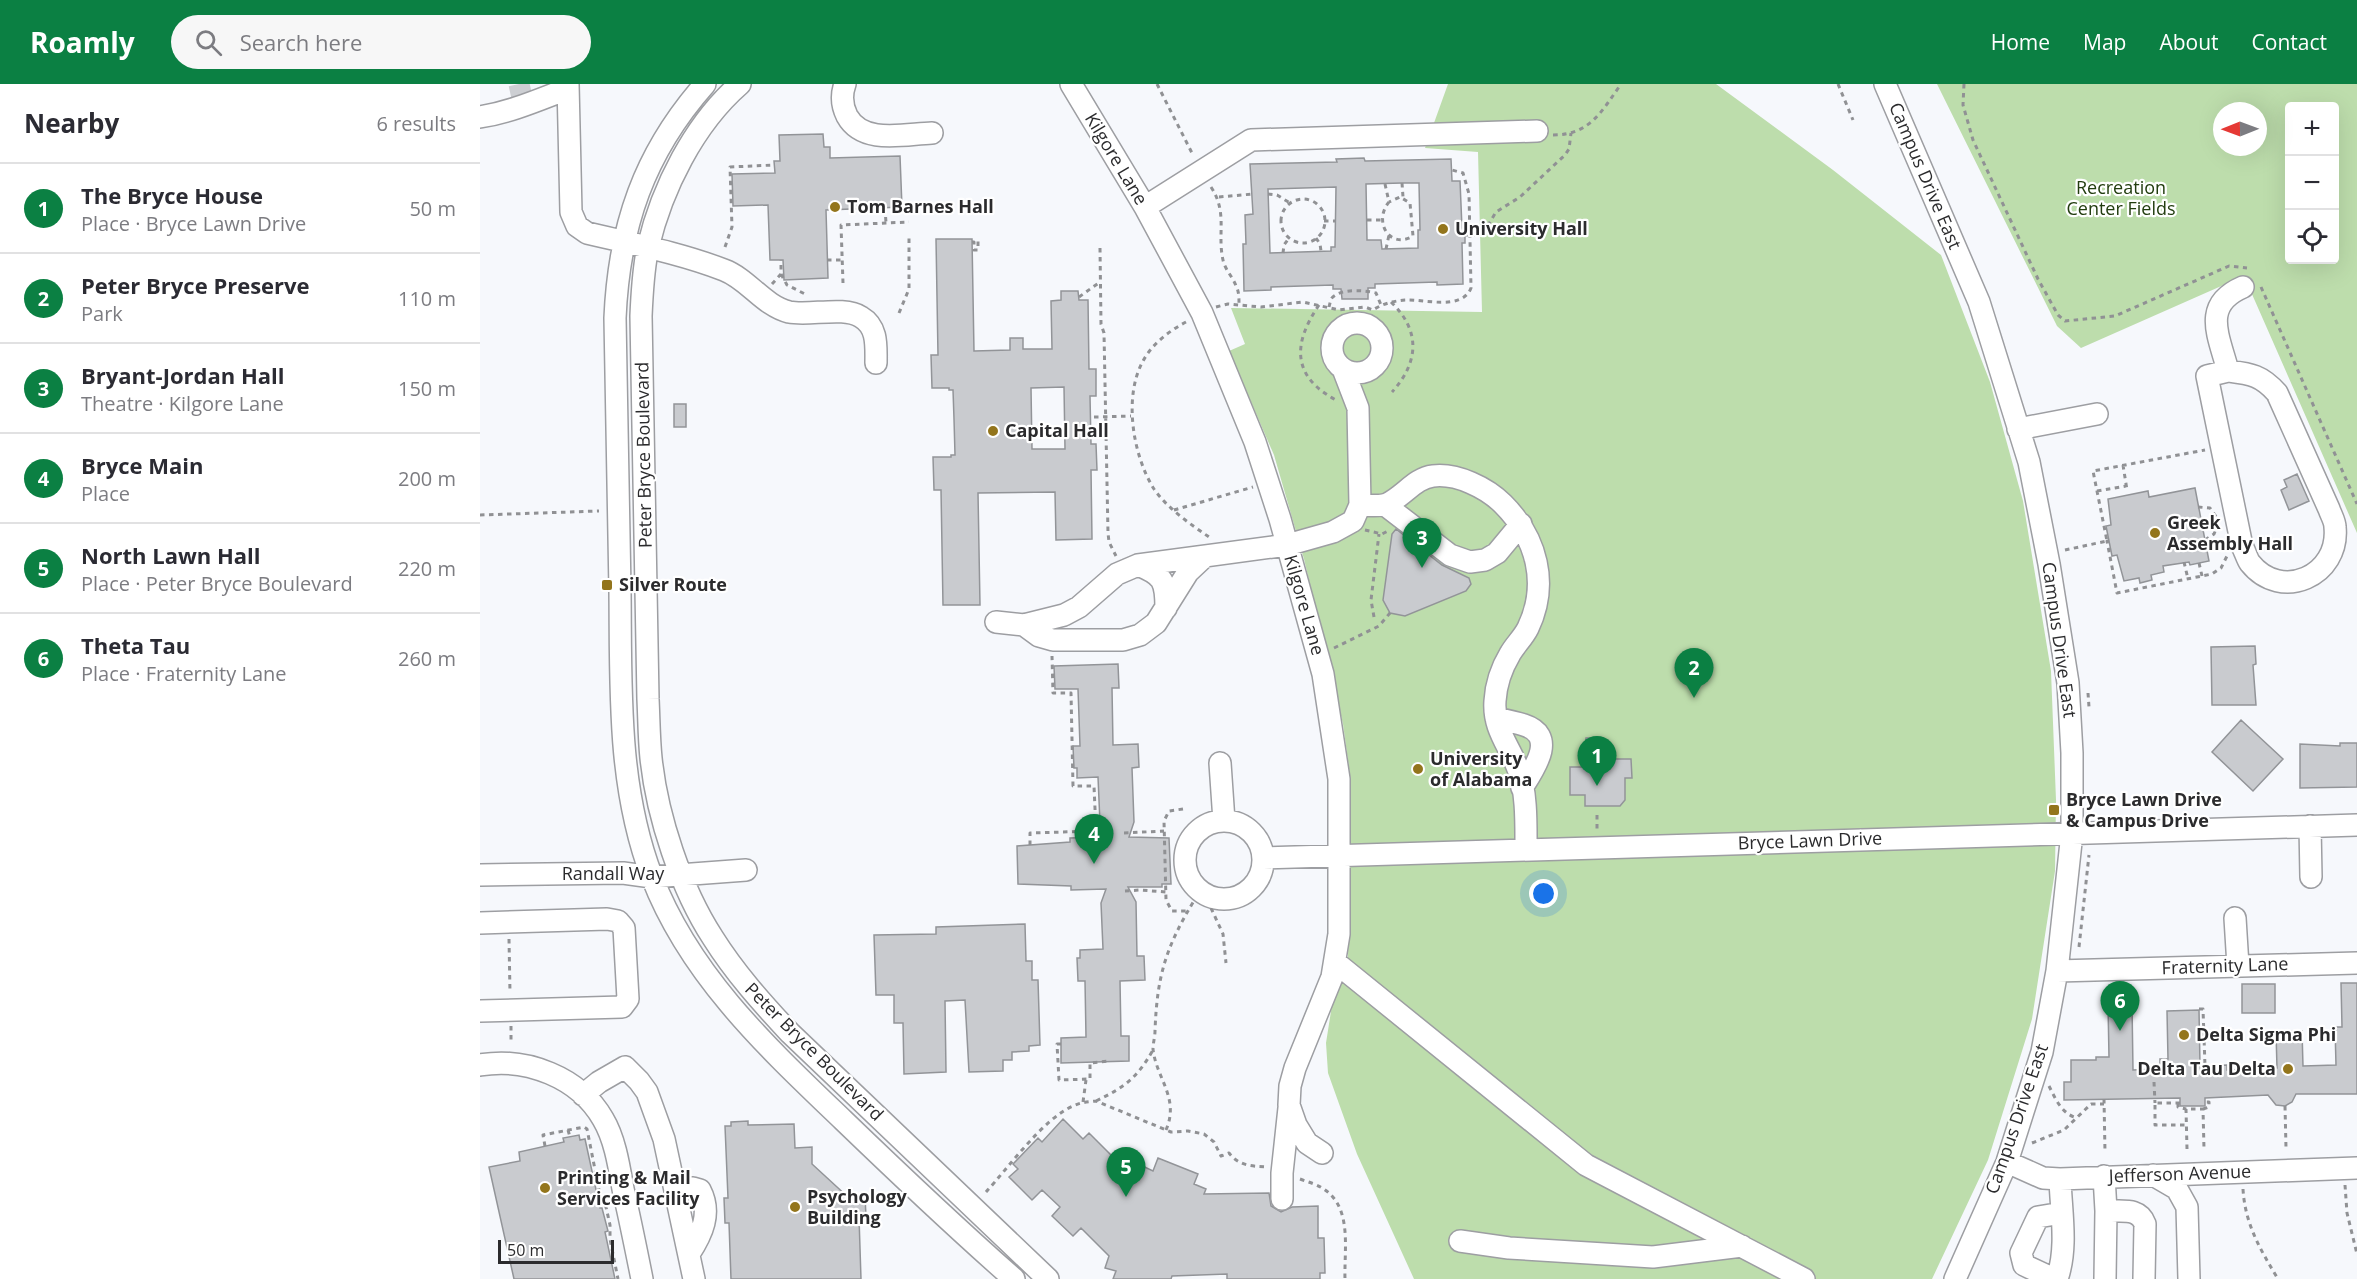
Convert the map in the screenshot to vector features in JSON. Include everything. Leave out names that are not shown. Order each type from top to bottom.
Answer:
[{"type":"street","name":"Peter Bryce Boulevard","points":[[705,84],[688,103],[658,146],[634,202],[616,277],[623,742],[637,826],[652,877],[674,924],[715,988],[740,1019],[954,1226],[1014,1279]]},
{"type":"street","name":"Peter Bryce Boulevard","points":[[740,84],[715,111],[675,172],[659,211],[648,247],[643,279],[641,316],[651,759],[662,820],[681,874],[711,936],[754,995],[790,1033],[1048,1279]]},
{"type":"street","points":[[845,84],[842,90],[843,108],[850,122],[864,133],[877,136],[932,133]]},
{"type":"street","name":"Kilgore Lane","points":[[1071,84],[1145,207],[1202,313],[1255,442],[1318,653],[1332,724],[1339,779],[1339,934],[1332,977],[1290,1086],[1282,1173],[1282,1199]]},
{"type":"street","name":"Campus Drive East","points":[[1885,84],[1979,302],[2019,429],[2049,564],[2068,684],[2072,753],[2072,833],[2057,972],[2042,1052],[2007,1162],[1955,1279]]},
{"type":"street","points":[[480,117],[500,114],[524,106],[568,86],[571,212],[577,226],[587,234],[648,247],[726,271],[746,283],[770,303],[788,312],[848,313],[861,317],[874,333],[876,363]]},
{"type":"street","points":[[1145,207],[1251,140],[1537,131]]},
{"type":"street","points":[[2228,372],[2217,328],[2217,313],[2221,300],[2252,280]]},
{"type":"street","points":[[996,622],[1024,624],[1064,615],[1079,607],[1129,563],[1207,547],[1287,545],[1344,528],[1356,518],[1360,505],[1358,408],[1343,369],[1333,357],[1333,341],[1341,328],[1356,322],[1371,326],[1381,338],[1381,354],[1373,367],[1358,408]]},
{"type":"street","points":[[1343,369],[1359,373],[1373,367]]},
{"type":"street","points":[[2228,372],[2251,374],[2267,381],[2277,393],[2329,509],[2335,526],[2334,544],[2320,570],[2308,579],[2295,582],[2280,581],[2263,574],[2249,562],[2242,546],[2207,376],[2228,372]]},
{"type":"street","points":[[2019,429],[2097,414]]},
{"type":"street","points":[[1360,505],[1385,505],[1416,482],[1434,476],[1453,477],[1479,487],[1497,498],[1521,524],[1533,545],[1539,579],[1534,612],[1527,630],[1510,654],[1498,680],[1495,702],[1496,718],[1503,740],[1519,770],[1526,850]]},
{"type":"street","points":[[1385,505],[1450,555],[1470,562],[1485,560],[1497,553],[1521,524]]},
{"type":"street","points":[[1024,624],[1039,636],[1053,640],[1123,640],[1140,635],[1156,623],[1188,572],[1207,547]]},
{"type":"street","points":[[1129,563],[1154,572],[1163,580],[1166,591],[1166,608]]},
{"type":"street","points":[[1496,718],[1525,725],[1535,731],[1541,740],[1542,751],[1538,762],[1522,788]]},
{"type":"street","points":[[1220,764],[1224,821]]},
{"type":"street","points":[[1224,821],[1246,828],[1255,836],[1261,847],[1263,858],[1262,872],[1256,883],[1246,893],[1221,900],[1197,889],[1189,878],[1185,866],[1185,852],[1190,840],[1199,830],[1211,823],[1224,821]]},
{"type":"street","name":"Bryce Lawn Drive","points":[[1263,858],[2357,825]]},
{"type":"street","points":[[2310,826],[2310,877]]},
{"type":"street","name":"Randall Way","points":[[480,875],[623,873],[652,877],[747,870]]},
{"type":"street","points":[[2235,918],[2238,966]]},
{"type":"street","points":[[480,924],[607,919],[618,921],[624,928],[628,999],[622,1007],[480,1011]]},
{"type":"street","points":[[1335,962],[1586,1165],[1804,1279]]},
{"type":"street","name":"Fraternity Lane","points":[[2057,972],[2357,963]]},
{"type":"street","points":[[480,1065],[506,1063],[538,1068],[557,1076],[583,1095],[602,1118],[609,1132],[642,1279]]},
{"type":"street","points":[[583,1095],[599,1082],[625,1067],[639,1080],[646,1092],[664,1140],[694,1279]]},
{"type":"street","points":[[1289,1105],[1296,1125],[1307,1143],[1322,1153]]},
{"type":"street","name":"Jefferson Avenue","points":[[2007,1162],[2043,1178],[2060,1179],[2351,1168]]},
{"type":"street","points":[[2152,1175],[2177,1189],[2187,1208],[2189,1279]]},
{"type":"street","points":[[2104,1176],[2105,1279]]},
{"type":"street","points":[[2060,1179],[2064,1238],[2061,1267],[2056,1279],[2024,1265],[2021,1253],[2038,1217],[2061,1213]]},
{"type":"street","points":[[2106,1211],[2132,1212],[2142,1216],[2145,1224],[2144,1279]]},
{"type":"street","points":[[1460,1241],[1509,1248],[1653,1257],[1742,1246]]},
{"type":"path","points":[[1537,131],[1548,135],[1571,133],[1587,127],[1597,118],[1621,84]]},
{"type":"path","points":[[1838,84],[1853,120]]},
{"type":"path","points":[[1964,84],[1963,105],[1973,140],[2038,279],[2058,315],[2065,321],[2115,316],[2229,266],[2240,266],[2252,280],[2357,504]]},
{"type":"path","points":[[1467,235],[1484,232],[1496,212],[1520,197],[1565,155],[1569,149],[1571,133]]},
{"type":"path","points":[[725,247],[732,227],[730,167],[774,165]]},
{"type":"path","points":[[1207,547],[1154,489],[1138,452],[1132,416],[1136,380],[1142,362],[1167,334],[1202,313],[1228,304],[1261,307],[1287,303],[1318,305],[1339,310],[1365,307],[1373,310],[1391,302],[1455,301],[1469,294],[1471,288],[1467,235],[1469,194],[1463,173],[1452,170]]},
{"type":"path","points":[[1402,183],[1403,197],[1410,203],[1413,236]]},
{"type":"path","points":[[1385,184],[1389,202]]},
{"type":"path","points":[[1218,197],[1253,194]]},
{"type":"path","points":[[1268,194],[1277,195],[1290,203]]},
{"type":"path","points":[[1403,197],[1389,202],[1382,213],[1383,226],[1389,235],[1399,240],[1418,236]]},
{"type":"path","points":[[1303,199],[1310,201],[1321,210],[1324,222],[1323,230],[1316,238],[1306,243],[1299,243],[1289,238],[1282,230],[1281,222],[1284,208],[1290,203],[1303,199]]},
{"type":"path","points":[[885,208],[886,223]]},
{"type":"path","points":[[1367,220],[1382,220]]},
{"type":"path","points":[[1324,222],[1335,221]]},
{"type":"path","points":[[843,284],[841,225],[909,222]]},
{"type":"path","points":[[1386,249],[1389,235]]},
{"type":"path","points":[[972,242],[974,242],[974,250],[978,250],[978,237]]},
{"type":"path","points":[[898,313],[909,289],[909,238]]},
{"type":"path","points":[[1283,253],[1284,245],[1289,238]]},
{"type":"path","points":[[1316,238],[1321,251]]},
{"type":"path","points":[[1100,248],[1108,533],[1113,551],[1129,563]]},
{"type":"path","points":[[781,260],[781,274],[787,285],[809,297]]},
{"type":"path","points":[[827,260],[843,260]]},
{"type":"path","points":[[768,287],[781,274]]},
{"type":"path","points":[[1079,297],[1100,282]]},
{"type":"path","points":[[1329,307],[1331,298],[1339,292],[1376,293],[1381,305]]},
{"type":"path","points":[[1391,302],[1400,311],[1412,332],[1413,347],[1411,364],[1404,378],[1392,392]]},
{"type":"path","points":[[1318,305],[1303,331],[1300,352],[1308,376],[1317,387],[1337,400]]},
{"type":"path","points":[[1094,417],[1132,416]]},
{"type":"path","points":[[2214,448],[2093,471],[2117,593],[2218,572],[2229,553]]},
{"type":"path","points":[[2097,492],[2127,488],[2123,465]]},
{"type":"path","points":[[1174,510],[1257,486]]},
{"type":"path","points":[[2198,507],[2210,508],[2218,520],[2214,534],[2205,540]]},
{"type":"path","points":[[480,515],[599,511]]},
{"type":"path","points":[[1374,617],[1371,600],[1379,534]]},
{"type":"path","points":[[2065,550],[2108,541]]},
{"type":"path","points":[[2184,562],[2188,579]]},
{"type":"path","points":[[2199,563],[2202,576]]},
{"type":"path","points":[[2146,582],[2147,587]]},
{"type":"path","points":[[1318,653],[1366,634],[1379,626],[1390,613]]},
{"type":"path","points":[[1052,652],[1053,693],[1071,693],[1073,786],[1094,786],[1096,831]]},
{"type":"path","points":[[1183,809],[1170,811],[1166,815],[1164,831],[1166,892],[1168,907],[1172,911],[1188,911]]},
{"type":"path","points":[[1030,845],[1030,833],[1096,831],[1108,833]]},
{"type":"path","points":[[1124,833],[1164,831]]},
{"type":"path","points":[[1125,891],[1166,892]]},
{"type":"path","points":[[1166,1130],[1169,1123],[1170,1101],[1153,1050],[1155,1006],[1159,979],[1176,930],[1195,899]]},
{"type":"path","points":[[1212,908],[1223,934],[1226,963]]},
{"type":"path","points":[[508,922],[511,1042]]},
{"type":"path","points":[[2199,1009],[2203,1009],[2205,1066]]},
{"type":"path","points":[[1061,1044],[1057,1044],[1059,1080],[1090,1079],[1090,1063],[1110,1061]]},
{"type":"path","points":[[986,1192],[1038,1133],[1071,1106],[1096,1101],[1126,1085],[1145,1065],[1153,1050]]},
{"type":"path","points":[[1083,1102],[1086,1079]]},
{"type":"path","points":[[2154,1082],[2155,1125],[2186,1125]]},
{"type":"path","points":[[2048,1085],[2059,1105],[2067,1113],[2074,1117],[2078,1116]]},
{"type":"path","points":[[2104,1099],[2105,1152]]},
{"type":"path","points":[[1096,1101],[1171,1132],[1188,1131],[1204,1134],[1214,1142],[1221,1156],[1229,1153],[1234,1160],[1243,1165],[1267,1168]]},
{"type":"path","points":[[2155,1103],[2179,1103],[2178,1107],[2186,1110],[2209,1107],[2209,1102],[2205,1102]]},
{"type":"path","points":[[2030,1143],[2064,1130],[2091,1104],[2104,1104]]},
{"type":"path","points":[[2285,1106],[2286,1148]]},
{"type":"path","points":[[2203,1109],[2204,1149]]},
{"type":"path","points":[[2186,1110],[2187,1149]]},
{"type":"path","points":[[545,1146],[543,1135],[584,1127],[589,1134],[600,1195],[606,1207],[610,1225],[610,1239],[618,1279]]},
{"type":"path","points":[[568,1130],[570,1137]]},
{"type":"path","points":[[2351,1168],[2347,1213],[2357,1254]]},
{"type":"path","points":[[2243,1172],[2245,1211],[2252,1232],[2278,1279]]},
{"type":"path","points":[[1300,1179],[1322,1188],[1339,1204],[1344,1218],[1345,1279]]},
{"type":"green space","points":[[1448,84],[1716,84],[1833,170],[1941,255],[1990,382],[2023,501],[2051,671],[2056,800],[2055,871],[2032,1019],[1988,1160],[1932,1279],[1414,1279],[1357,1154],[1328,1073],[1326,1043],[1332,1005],[1348,956],[1351,783],[1343,724],[1304,559],[1274,455],[1229,351],[1245,344],[1231,308],[1482,312],[1478,152],[1425,148]]},
{"type":"green space","name":"Recreation Center Fields","points":[[1937,84],[2357,84],[2357,533],[2244,276],[2081,348],[2057,326]]},
{"type":"building","name":"Tom Barnes Hall","points":[[823,134],[824,147],[830,147],[830,158],[900,156],[902,207],[826,210],[828,278],[784,280],[783,260],[770,260],[768,205],[733,206],[732,174],[775,173],[774,161],[780,161],[779,135]]},
{"type":"building","name":"University Hall","points":[[1364,158],[1365,161],[1451,159],[1452,181],[1460,181],[1462,228],[1465,228],[1465,243],[1462,243],[1463,284],[1437,285],[1437,282],[1375,284],[1375,288],[1368,288],[1368,299],[1342,299],[1341,289],[1333,289],[1333,285],[1271,287],[1271,290],[1244,291],[1245,215],[1253,214],[1250,164],[1337,162],[1336,159]],"holes":[[[1419,183],[1418,248],[1382,249],[1381,240],[1367,240],[1366,184]],[[1336,187],[1335,247],[1331,247],[1331,251],[1270,253],[1268,189]]]},
{"type":"building","name":"Capital Hall","points":[[936,239],[972,239],[974,351],[1010,350],[1010,338],[1023,338],[1023,349],[1052,349],[1051,301],[1061,300],[1061,291],[1078,291],[1079,300],[1088,300],[1089,369],[1096,369],[1096,396],[1090,396],[1091,444],[1096,444],[1097,470],[1091,470],[1092,539],[1056,540],[1055,492],[978,493],[980,605],[943,605],[941,490],[934,490],[933,457],[955,455],[953,390],[932,388],[931,355],[938,355]],"holes":[[[1064,387],[1065,449],[1032,449],[1031,388]]]},
{"type":"building","points":[[674,404],[686,404],[686,427],[674,427]]},
{"type":"building","points":[[2297,474],[2309,501],[2289,510],[2281,490],[2287,487],[2284,480]]},
{"type":"building","name":"Greek Assembly Hall","points":[[2195,488],[2209,561],[2190,565],[2189,562],[2163,566],[2164,572],[2151,575],[2152,580],[2140,583],[2139,578],[2124,581],[2117,555],[2112,556],[2106,526],[2111,525],[2108,499],[2148,491],[2149,497]]},
{"type":"building","points":[[1396,529],[1442,565],[1469,578],[1471,584],[1466,591],[1405,616],[1390,613],[1383,600],[1392,534]]},
{"type":"building","points":[[2255,646],[2256,664],[2253,665],[2256,705],[2212,705],[2211,647]]},
{"type":"building","points":[[1118,664],[1119,688],[1112,688],[1113,745],[1138,744],[1139,767],[1132,768],[1134,822],[1129,837],[1169,838],[1171,884],[1162,884],[1162,887],[1128,887],[1136,902],[1137,956],[1144,956],[1145,980],[1120,981],[1121,1036],[1129,1036],[1129,1061],[1061,1063],[1061,1038],[1086,1037],[1085,981],[1078,981],[1077,958],[1080,958],[1080,950],[1103,949],[1101,903],[1106,889],[1071,890],[1071,886],[1018,884],[1017,846],[1070,842],[1070,838],[1105,837],[1100,823],[1098,777],[1077,778],[1077,768],[1074,768],[1073,746],[1080,746],[1078,689],[1055,689],[1054,666]]},
{"type":"building","points":[[2241,720],[2283,759],[2253,791],[2212,752]]},
{"type":"building","points":[[1586,738],[1603,738],[1604,759],[1631,759],[1632,778],[1625,778],[1625,800],[1620,806],[1585,806],[1585,795],[1570,795],[1570,767],[1584,767]]},
{"type":"building","points":[[2340,743],[2357,743],[2357,787],[2300,788],[2300,744],[2340,746]]},
{"type":"building","points":[[1025,924],[1026,961],[1032,961],[1032,980],[1038,980],[1040,1045],[1029,1046],[1029,1051],[1012,1052],[1012,1060],[1003,1060],[1003,1071],[969,1072],[965,1000],[945,1001],[946,1072],[904,1074],[903,1023],[894,1023],[894,995],[876,995],[874,935],[936,934],[936,927]]},
{"type":"building","points":[[2341,983],[2357,983],[2357,1094],[2296,1094],[2292,1102],[2285,1106],[2276,1105],[2268,1095],[2205,1098],[2205,1106],[2180,1106],[2180,1098],[2064,1100],[2064,1082],[2071,1082],[2071,1060],[2096,1060],[2096,1057],[2109,1057],[2108,1005],[2132,1004],[2133,1070],[2157,1069],[2157,1066],[2160,1066],[2160,1059],[2168,1059],[2167,1011],[2199,1010],[2200,1066],[2227,1065],[2227,1070],[2277,1068],[2276,1032],[2302,1031],[2303,1066],[2336,1065],[2335,1027],[2342,1027]]},
{"type":"building","points":[[2242,984],[2275,984],[2275,1013],[2242,1013]]},
{"type":"building","points":[[1063,1119],[1083,1139],[1089,1133],[1116,1160],[1119,1155],[1153,1171],[1158,1158],[1198,1174],[1194,1184],[1206,1189],[1204,1194],[1269,1193],[1271,1206],[1281,1212],[1292,1207],[1318,1206],[1318,1238],[1324,1238],[1325,1273],[1320,1273],[1320,1279],[1227,1279],[1227,1274],[1172,1276],[1171,1279],[1113,1279],[1116,1271],[1105,1268],[1109,1256],[1081,1228],[1073,1236],[1052,1216],[1060,1207],[1042,1190],[1032,1200],[1009,1177],[1018,1169],[1013,1164],[1038,1138],[1042,1142]]},
{"type":"building","name":"Psychology Building","points":[[748,1121],[748,1125],[794,1124],[795,1148],[812,1147],[812,1164],[849,1198],[865,1197],[866,1216],[859,1217],[861,1279],[731,1279],[729,1223],[725,1223],[724,1198],[728,1198],[725,1126],[731,1126],[731,1122]]},
{"type":"building","name":"Printing & Mail Services Facility","points":[[579,1135],[580,1140],[585,1139],[600,1208],[602,1208],[608,1231],[605,1232],[615,1279],[514,1279],[489,1167],[520,1161],[519,1152],[564,1142],[563,1138]]},
{"type":"tunnel","points":[[519,84],[524,107]]},
{"type":"place","name":"Tom Barnes Hall","points":[[835,207]]},
{"type":"place","name":"University Hall","points":[[1443,229]]},
{"type":"place","name":"Capital Hall","points":[[993,431]]},
{"type":"place","name":"Greek Assembly Hall","points":[[2155,533]]},
{"type":"place","name":"Bryant-Jordan Hall","points":[[1422,568]]},
{"type":"place","name":"Silver Route","points":[[607,585]]},
{"type":"place","name":"Peter Bryce Preserve","points":[[1694,698]]},
{"type":"place","name":"University of Alabama","points":[[1418,769]]},
{"type":"place","name":"The Bryce House","points":[[1597,786]]},
{"type":"place","name":"Bryce Lawn Drive & Campus Drive","points":[[2054,810]]},
{"type":"place","name":"Bryce Main","points":[[1094,864]]},
{"type":"place","name":"Theta Tau","points":[[2120,1031]]},
{"type":"place","name":"Delta Sigma Phi","points":[[2184,1035]]},
{"type":"place","name":"Delta Tau Delta","points":[[2288,1069]]},
{"type":"place","name":"Printing & Mail Services Facility","points":[[545,1188]]},
{"type":"place","name":"North Lawn Hall","points":[[1126,1197]]},
{"type":"place","name":"Psychology Building","points":[[795,1207]]}]
